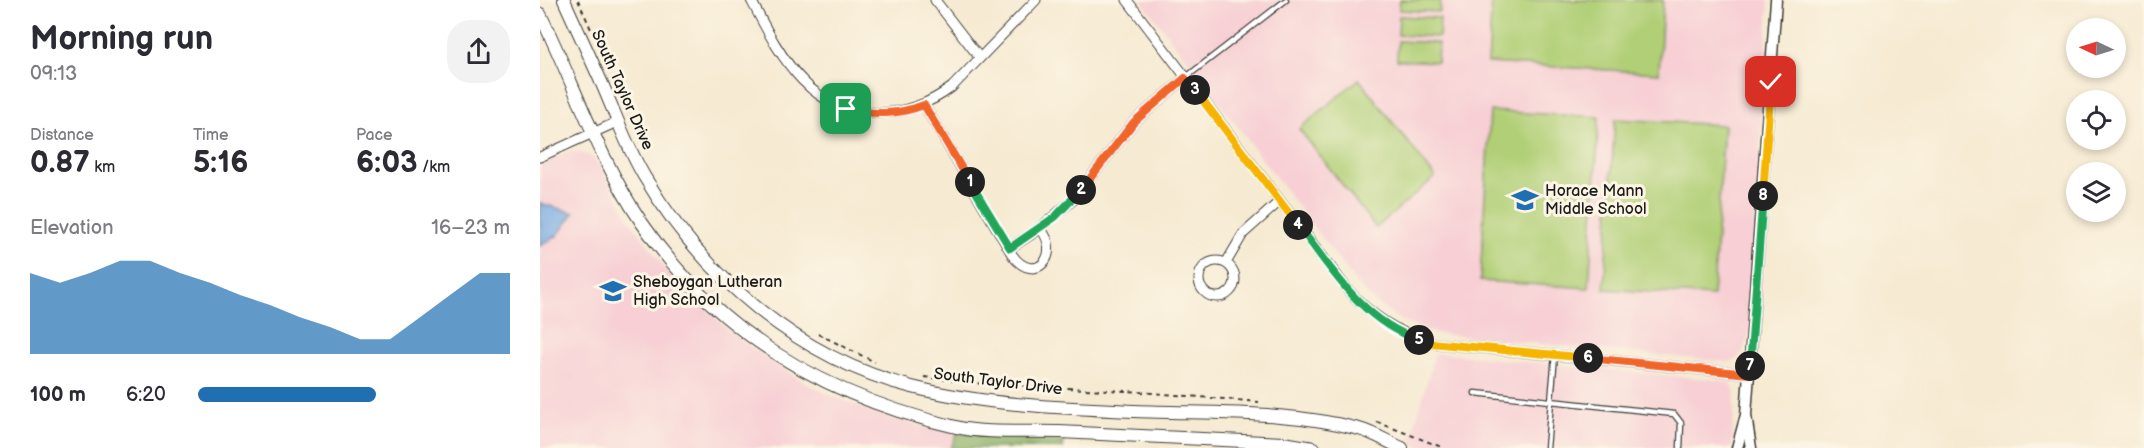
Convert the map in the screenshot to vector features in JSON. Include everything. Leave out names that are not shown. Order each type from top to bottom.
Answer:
[{"type":"main road","name":"South Taylor Drive","points":[[564,0],[617,122],[660,203],[700,255],[745,298],[807,343],[864,371],[910,386],[997,401],[1116,410],[1292,418],[1360,429],[1402,448]]},
{"type":"main road","points":[[540,14],[620,187],[641,222],[680,272],[711,304],[771,352],[863,400],[958,428],[1283,443],[1314,448]]},
{"type":"street","points":[[751,0],[795,73],[816,93],[831,102],[862,113],[879,114],[896,113],[924,105],[952,87],[1036,0]]},
{"type":"street","points":[[935,0],[979,57]]},
{"type":"street","points":[[1127,0],[1360,304],[1395,330],[1431,343],[1749,374]]},
{"type":"street","points":[[1737,448],[1746,415],[1776,0]]},
{"type":"street","points":[[1010,248],[1040,228],[1072,200],[1134,122],[1185,78]]},
{"type":"street","points":[[924,105],[1010,248],[1024,267],[1033,268],[1041,265],[1048,256],[1050,246],[1040,228]]},
{"type":"street","points":[[540,157],[617,122]]},
{"type":"street","points":[[1226,263],[1243,234],[1280,201]]},
{"type":"street","points":[[1746,415],[1751,448]]},
{"type":"lane","points":[[1185,78],[1286,0]]},
{"type":"lane","points":[[1547,448],[1555,355]]},
{"type":"lane","points":[[1475,393],[1674,414],[1681,423],[1680,448]]},
{"type":"path","points":[[578,0],[604,58]]},
{"type":"path","points":[[814,332],[884,365]]},
{"type":"path","points":[[922,376],[983,384],[1128,391],[1258,402]]},
{"type":"path","points":[[1371,420],[1444,448]]},
{"type":"shaded area","name":"Horace Mann Middle School","points":[[1141,0],[1769,0],[1749,335],[1742,354],[1736,360],[1729,362],[1435,333],[1403,322],[1374,301],[1354,280]]},
{"type":"shaded area","name":"Sheboygan Lutheran High School","points":[[575,151],[592,157],[599,164],[632,223],[672,277],[735,336],[805,383],[839,399],[894,419],[957,433],[951,448],[540,448],[540,165],[566,152]]},
{"type":"shaded area","points":[[1435,353],[1726,381],[1732,385],[1735,392],[1732,448],[1422,448],[1410,443]]},
{"type":"green space","points":[[1400,0],[1440,0],[1440,12],[1399,10]]},
{"type":"green space","points":[[1492,0],[1663,0],[1659,73],[1488,63]]},
{"type":"green space","points":[[1399,16],[1440,18],[1439,37],[1398,35]]},
{"type":"green space","points":[[1398,41],[1438,43],[1437,62],[1397,60]]},
{"type":"green space","points":[[1359,79],[1435,177],[1376,228],[1299,129]]},
{"type":"green space","points":[[1490,111],[1599,117],[1589,288],[1480,281]]},
{"type":"green space","points":[[1615,119],[1724,125],[1713,296],[1604,289]]},
{"type":"green space","points":[[957,433],[1064,442],[1063,448],[951,448]]},
{"type":"water","points":[[540,203],[574,213],[557,236],[540,246]]},
{"type":"place","name":"Horace Mann Middle School","points":[[1525,200]]},
{"type":"place","name":"Sheboygan Lutheran High School","points":[[613,291]]},
{"type":"route","points":[[846,109],[879,114],[896,113],[924,105],[1010,248],[1055,217],[1085,186],[1134,122],[1185,78],[1348,290],[1360,304],[1395,330],[1431,343],[1749,374],[1771,82]]}]
